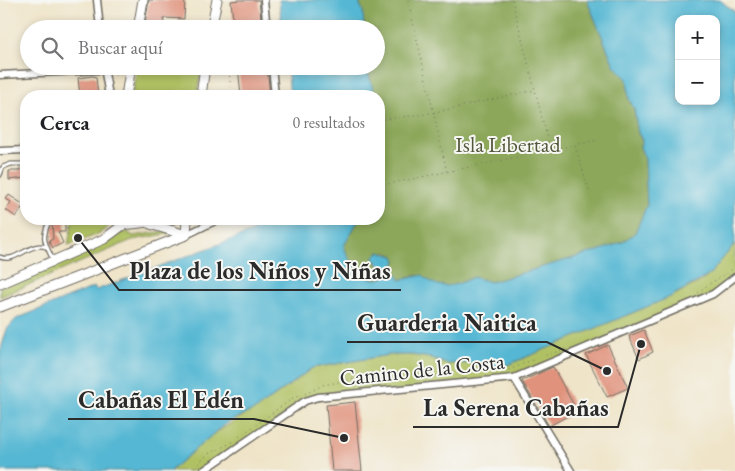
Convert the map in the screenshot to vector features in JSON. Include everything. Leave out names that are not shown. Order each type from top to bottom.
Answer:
[{"type":"main road","points":[[140,20],[143,0]]},
{"type":"main road","points":[[213,20],[217,0]]},
{"type":"main road","points":[[127,90],[129,75]]},
{"type":"main road","points":[[202,90],[203,75]]},
{"type":"main road","points":[[0,284],[104,239],[120,225]]},
{"type":"main road","points":[[153,225],[186,235]]},
{"type":"main road","points":[[186,235],[187,225]]},
{"type":"main road","points":[[0,307],[186,235]]},
{"type":"street","points":[[97,0],[99,20]]},
{"type":"street","points":[[264,0],[266,20]]},
{"type":"street","points":[[0,75],[20,74]]},
{"type":"street","points":[[105,75],[108,90]]},
{"type":"street","points":[[273,75],[274,90]]},
{"type":"street","points":[[0,151],[20,150]]},
{"type":"street","points":[[186,235],[207,225]]},
{"type":"street","name":"Camino de la Costa","points":[[203,471],[305,400],[318,397],[514,378],[714,294],[735,277]]},
{"type":"street","points":[[514,378],[571,471]]},
{"type":"lane","points":[[0,175],[3,168],[12,164],[20,164]]},
{"type":"lane","points":[[47,225],[44,233],[46,247],[53,261]]},
{"type":"lane","points":[[0,257],[10,258],[34,246],[46,247]]},
{"type":"path","points":[[408,0],[447,172]]},
{"type":"path","points":[[512,0],[550,150]]},
{"type":"path","points":[[230,75],[231,90]]},
{"type":"path","points":[[385,119],[433,113],[535,90]]},
{"type":"path","points":[[385,185],[598,140]]},
{"type":"path","points":[[575,145],[590,194]]},
{"type":"path","points":[[696,295],[706,286],[721,279],[735,267]]},
{"type":"path","points":[[503,372],[572,346]]},
{"type":"path","points":[[191,471],[208,454],[230,444],[293,398],[323,385],[367,373],[403,375],[422,373],[449,378]]},
{"type":"green space","name":"Isla Libertad","points":[[358,0],[587,0],[614,65],[627,79],[629,99],[634,109],[638,133],[642,141],[640,147],[645,159],[647,205],[635,233],[623,242],[601,250],[491,282],[473,277],[455,286],[438,286],[417,275],[400,280],[393,267],[396,261],[394,256],[386,252],[376,263],[388,275],[373,278],[360,272],[350,260],[344,246],[356,225],[385,225],[385,90],[373,90],[369,75],[385,75],[385,20],[364,20],[363,11]]},
{"type":"green space","points":[[136,75],[200,75],[198,90],[133,90]]},
{"type":"green space","points":[[72,225],[109,225],[100,233],[68,245]]},
{"type":"green space","points":[[126,231],[133,236],[165,231],[172,233],[132,240],[0,297],[0,287]]},
{"type":"green space","points":[[735,244],[735,277],[713,294],[514,378],[305,401],[203,471],[170,471],[212,435],[275,396],[312,368],[389,355],[412,355],[431,358],[446,364],[468,363],[500,368],[668,298],[702,281]]},
{"type":"water","points":[[279,0],[358,0],[363,11],[364,20],[281,20]]},
{"type":"water","points":[[587,0],[720,0],[735,12],[735,244],[708,276],[668,298],[500,368],[468,363],[446,364],[431,358],[412,355],[389,355],[312,368],[257,409],[230,421],[170,471],[0,471],[0,352],[7,329],[16,319],[94,287],[96,290],[252,232],[256,225],[356,225],[344,246],[350,260],[360,272],[373,279],[388,275],[373,257],[379,252],[394,256],[396,261],[393,267],[400,280],[423,275],[435,284],[447,286],[473,277],[491,282],[601,250],[623,242],[635,233],[647,205],[645,159],[640,147],[642,140],[638,133],[634,109],[629,99],[627,79],[614,65]]},
{"type":"water","points":[[288,75],[369,75],[373,90],[289,90]]},
{"type":"building","points":[[149,0],[185,0],[184,19],[164,18],[164,20],[146,20]]},
{"type":"building","points":[[259,0],[261,20],[233,20],[231,1]]},
{"type":"building","points":[[239,75],[268,75],[269,90],[240,90]]},
{"type":"building","points":[[96,77],[97,90],[79,90],[78,78]]},
{"type":"building","points":[[20,169],[20,179],[9,180],[9,171],[19,171]]},
{"type":"building","points":[[9,195],[20,202],[20,211],[16,217],[6,210],[11,202],[6,199]]},
{"type":"building","points":[[52,225],[65,225],[65,232],[58,232],[63,243],[53,248],[49,241],[53,239]]},
{"type":"building","points":[[644,330],[653,352],[639,359],[629,336]]},
{"type":"building","points":[[608,345],[628,388],[607,397],[586,355]]},
{"type":"building","points":[[553,367],[577,411],[549,426],[522,381]]},
{"type":"building","points":[[355,402],[362,471],[332,471],[326,405]]},
{"type":"place","name":"Plaza de los Niños y Niñas","points":[[78,238]]},
{"type":"place","name":"La Serena Cabañas","points":[[641,344]]},
{"type":"place","name":"Guarderia Naitica","points":[[607,371]]},
{"type":"place","name":"Cabañas El Edén","points":[[344,438]]}]
